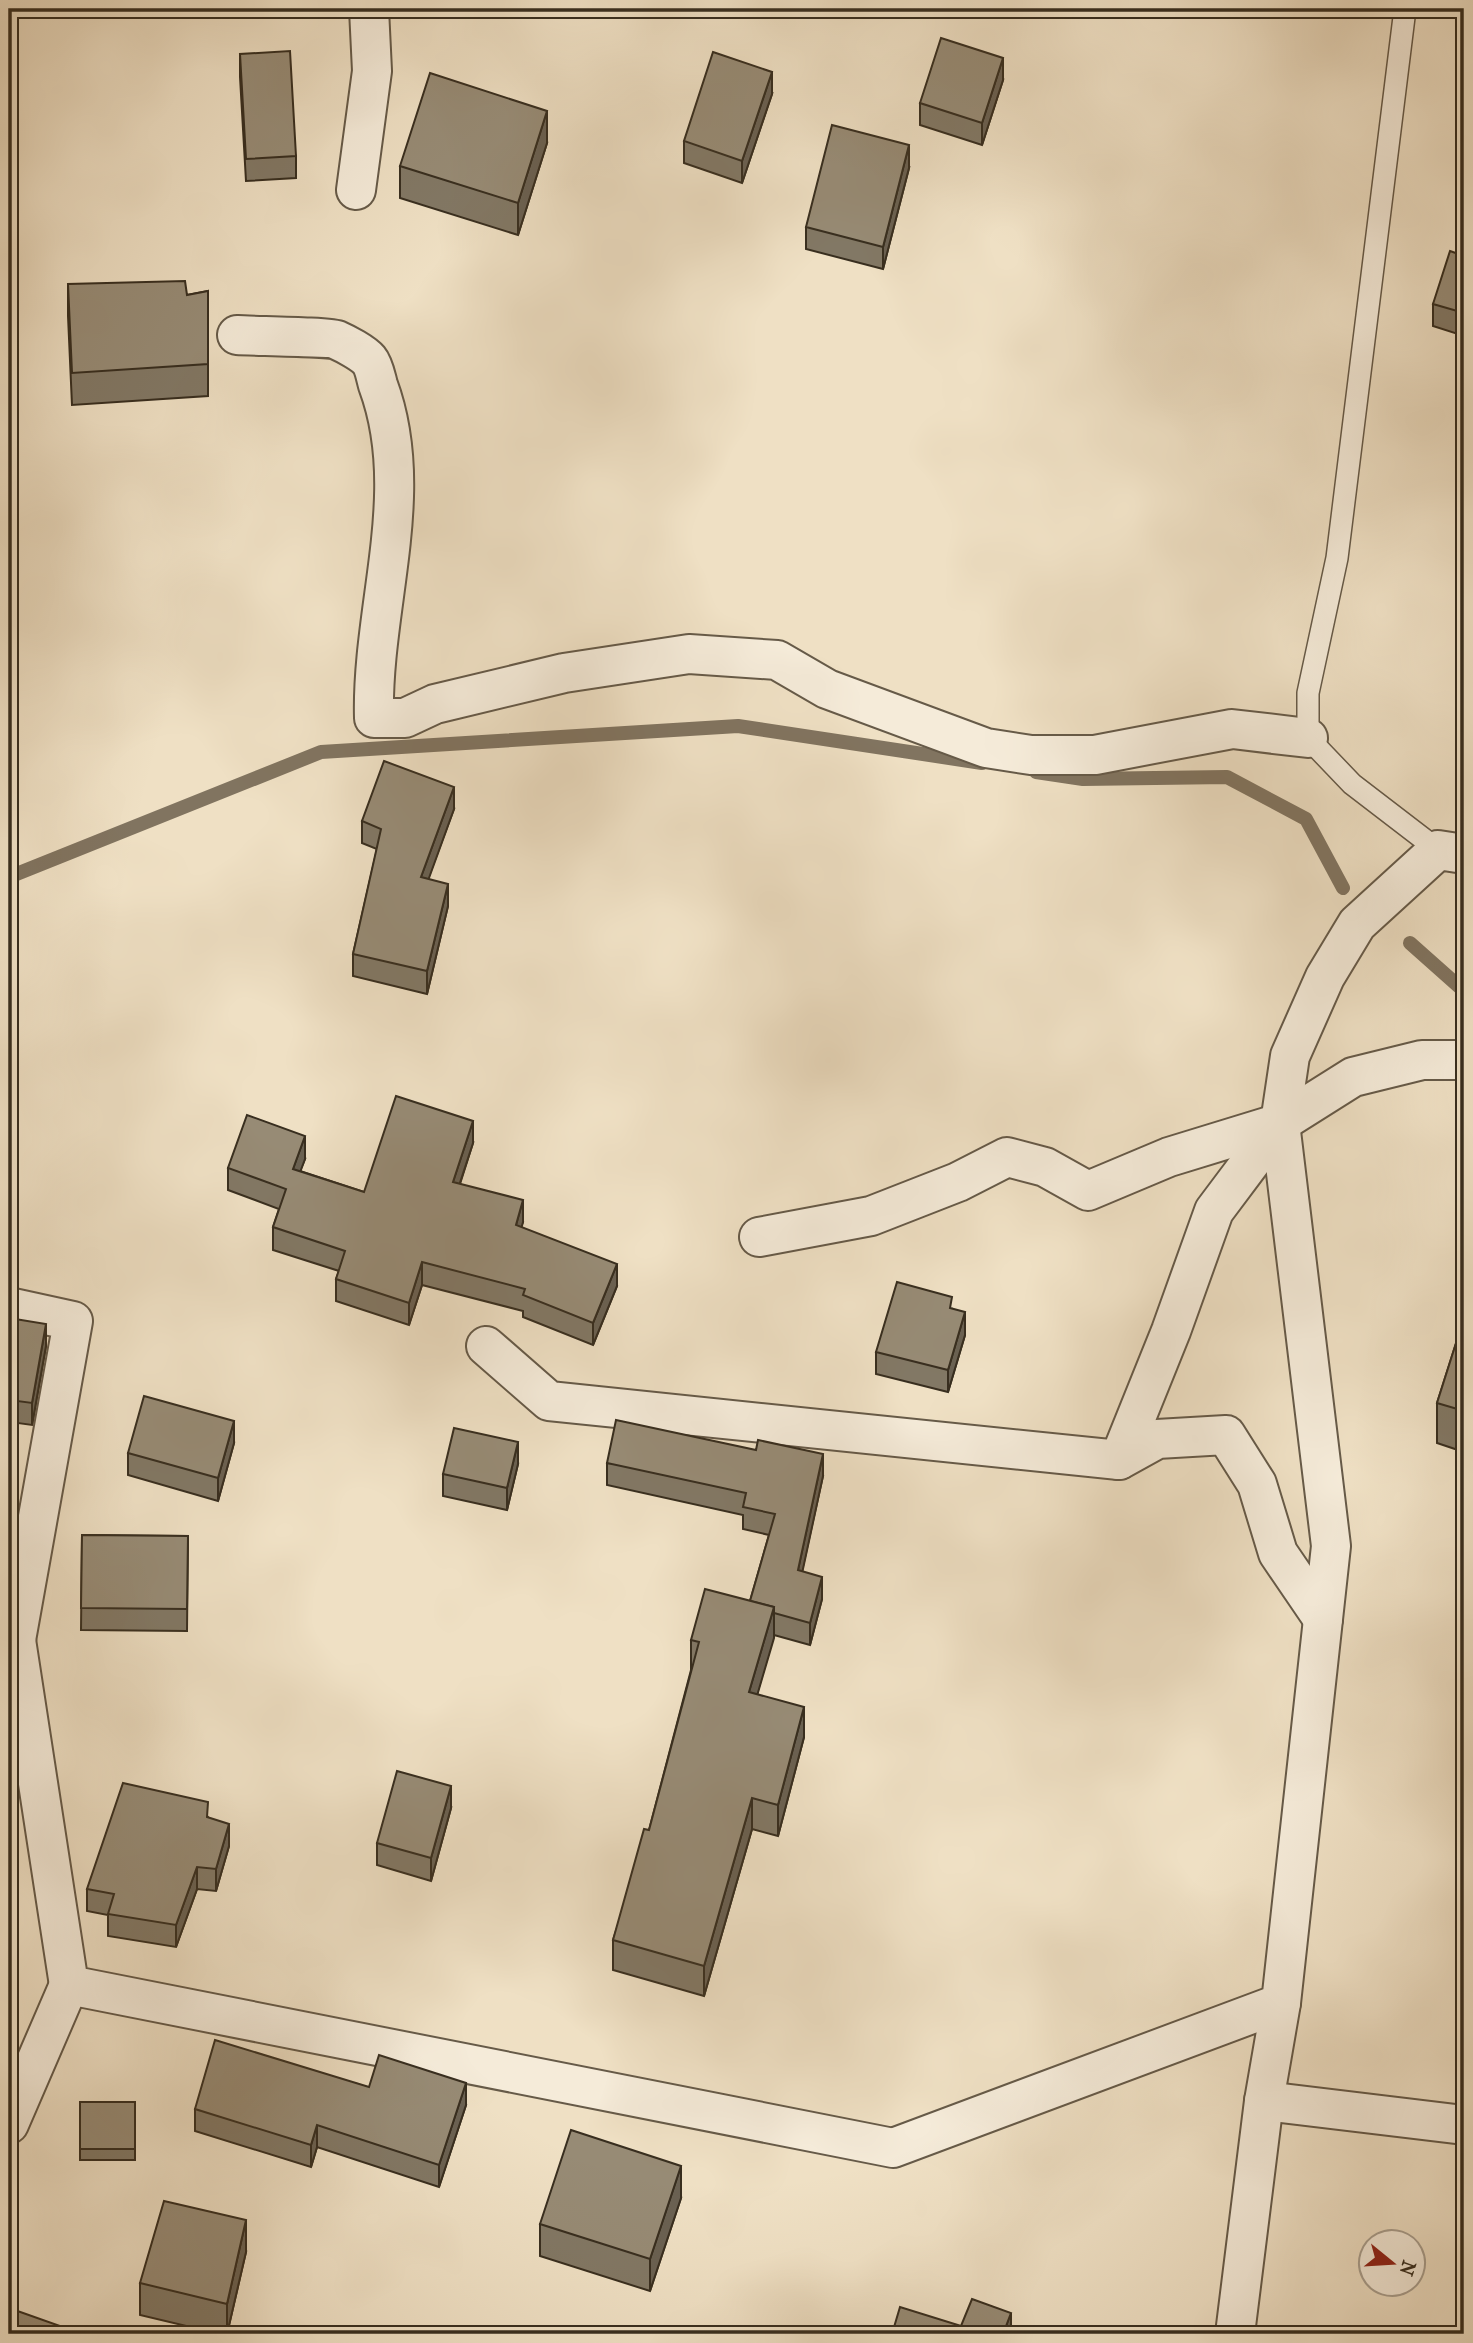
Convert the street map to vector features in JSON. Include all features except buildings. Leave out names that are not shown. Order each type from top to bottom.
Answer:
[{"type":"street","points":[[356,190],[372,71],[369,9]]},
{"type":"street","points":[[237,335],[335,338],[369,360],[387,408],[394,475],[391,562],[381,611],[373,681],[374,718],[405,718],[435,704],[564,673],[689,654],[777,660],[827,689],[986,748],[1031,755],[1095,755],[1232,729],[1308,738]]},
{"type":"street","points":[[1235,2334],[1264,2101],[1281,2003],[1331,1546],[1280,1124],[1290,1056],[1325,977],[1357,924],[1451,852]]},
{"type":"street","points":[[759,1237],[871,1216],[958,1182],[1007,1157],[1045,1167],[1088,1191],[1169,1157],[1280,1124],[1353,1077],[1423,1060],[1464,1060]]},
{"type":"street","points":[[1119,1460],[1171,1331],[1214,1211],[1280,1124]]},
{"type":"street","points":[[9,1307],[73,1321],[12,1639],[69,1984],[9,2123]]},
{"type":"street","points":[[486,1346],[549,1401],[1119,1460],[1157,1439],[1226,1435],[1256,1484],[1278,1553],[1323,1619]]},
{"type":"street","points":[[69,1984],[893,2148],[1281,2003]]},
{"type":"street","points":[[1264,2101],[1464,2125]]},
{"type":"lane","points":[[1405,9],[1338,558],[1308,693],[1308,738],[1352,784],[1451,852]]},
{"type":"waterway","points":[[9,877],[321,752],[738,726],[982,763]]},
{"type":"waterway","points":[[1036,772],[1083,779],[1227,777],[1306,819],[1343,888]]},
{"type":"waterway","points":[[1410,943],[1464,991]]}]
